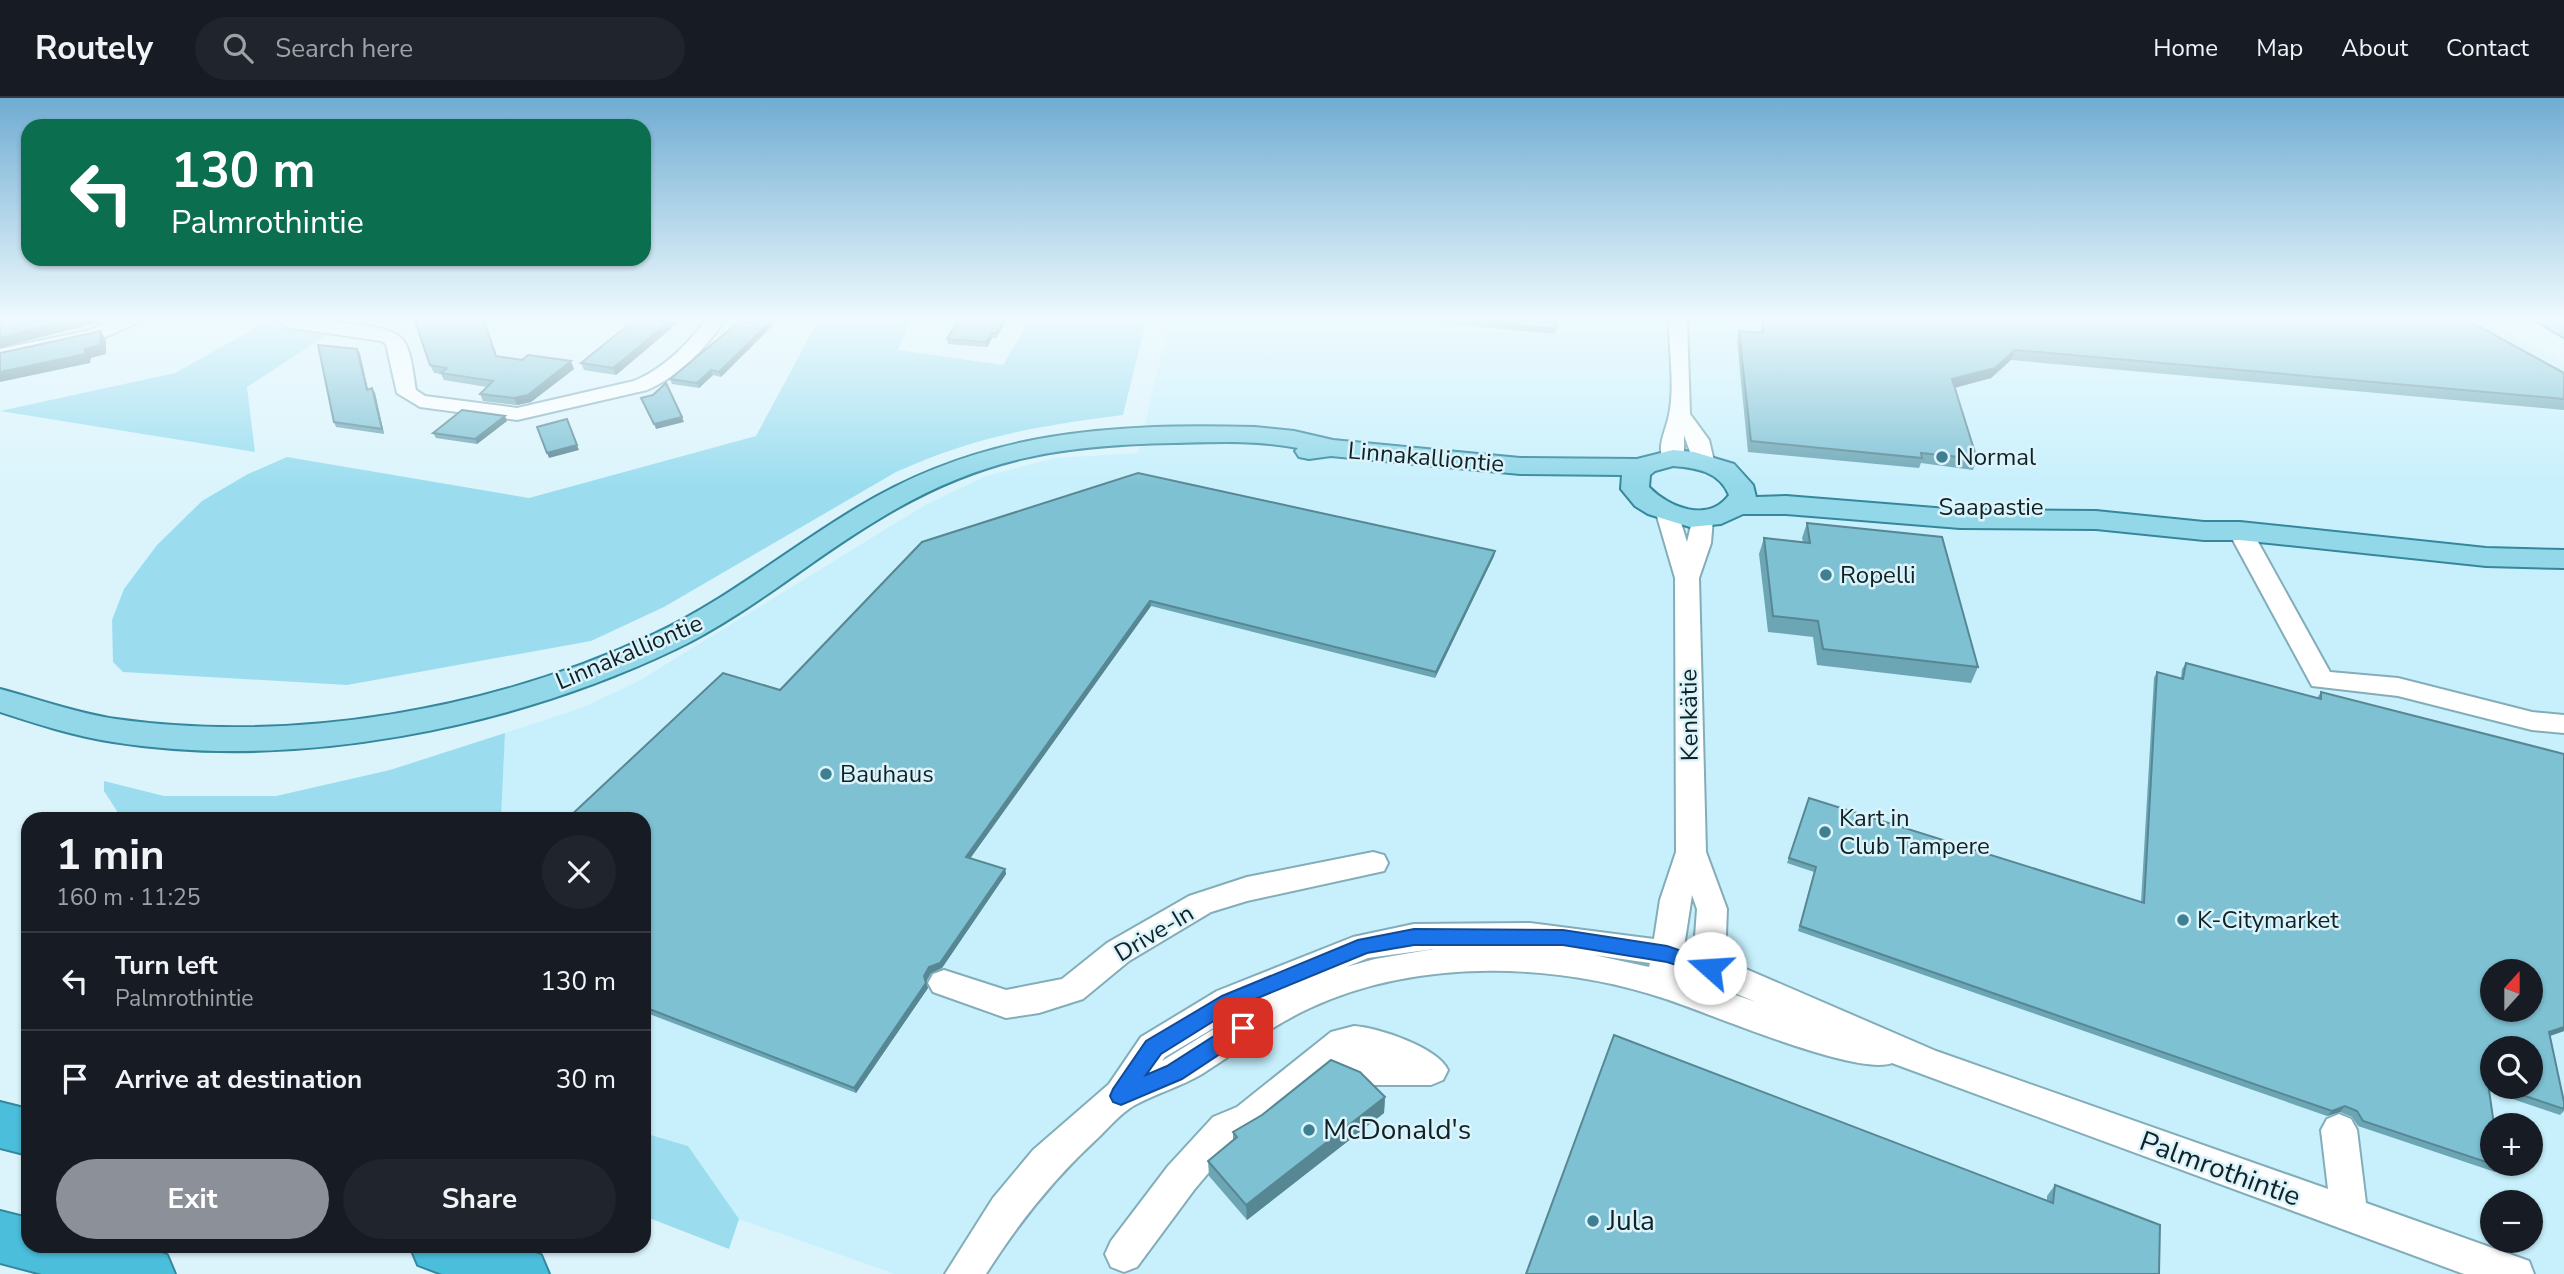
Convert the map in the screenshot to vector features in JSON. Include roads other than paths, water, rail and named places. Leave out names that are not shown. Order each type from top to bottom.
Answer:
[{"type":"highway","points":[[0,1125],[21,1130]]},
{"type":"highway","points":[[0,1237],[21,1242]]},
{"type":"highway","points":[[64,1253],[147,1274]]},
{"type":"highway","points":[[459,1253],[521,1274]]},
{"type":"main road","name":"Linnakalliontie","points":[[0,700],[69,722],[118,732],[213,738],[321,733],[480,705],[582,676],[664,642],[727,609],[898,497],[958,467],[1006,452],[1063,439],[1138,434],[1179,435],[1216,444],[1304,452],[1331,448],[1638,478]]},
{"type":"main road","points":[[1702,519],[1667,513],[1647,502],[1638,478],[1673,458],[1703,461],[1721,468],[1739,495]]},
{"type":"main road","name":"Saapastie","points":[[1702,519],[1716,517],[1739,495],[1786,505],[1960,519],[2077,519],[2204,531],[2240,531],[2521,560],[2564,570]]},
{"type":"main road","name":"Saapastie","points":[[2521,560],[2564,559]]},
{"type":"street","points":[[403,376],[407,393],[420,401],[517,414],[660,376]]},
{"type":"street","points":[[1673,458],[1672,439],[1680,414],[1679,376]]},
{"type":"street","points":[[1680,414],[1698,440],[1703,461]]},
{"type":"street","name":"Kenkätie","points":[[1665,969],[1675,900],[1691,852],[1687,578],[1667,513]]},
{"type":"street","name":"Kenkätie","points":[[1687,578],[1699,543],[1702,519]]},
{"type":"street","points":[[2240,531],[2321,681],[2398,687],[2532,721],[2564,724]]},
{"type":"street","name":"Kenkätie","points":[[1691,852],[1712,909],[1708,984]]},
{"type":"street","name":"Drive-In","points":[[944,983],[1006,1004],[1072,990],[1118,952],[1200,904],[1247,889],[1373,863]]},
{"type":"street","name":"Palmrothintie","points":[[964,1274],[1006,1210],[1046,1162],[1121,1096],[1175,1072],[1243,1028],[1326,986],[1374,971],[1418,963],[1520,961],[1587,967],[1665,969],[2515,1274]]},
{"type":"street","points":[[1124,1254],[1181,1178],[1225,1128],[1248,1118],[1343,1042],[1353,1040],[1373,1043],[1431,1070]]},
{"type":"street","points":[[2339,1130],[2349,1216]]},
{"type":"place","name":"Normal","points":[[1942,457]]},
{"type":"place","name":"Ropelli","points":[[1826,575]]},
{"type":"place","name":"Bauhaus","points":[[826,774]]},
{"type":"place","name":"Kart in Club Tampere","points":[[1825,832]]},
{"type":"place","name":"K-Citymarket","points":[[2183,920]]},
{"type":"place","name":"McDonald's","points":[[1309,1130]]},
{"type":"place","name":"Jula","points":[[1593,1221]]}]
